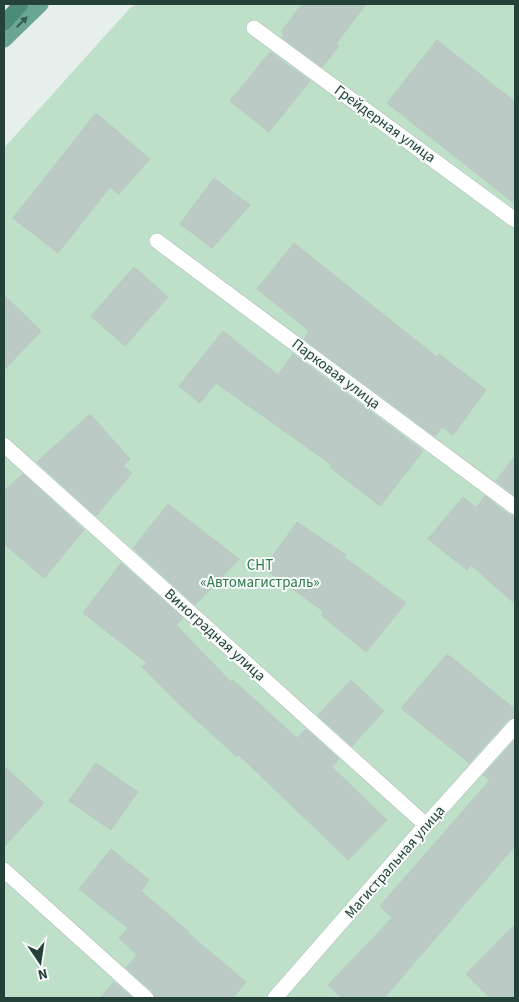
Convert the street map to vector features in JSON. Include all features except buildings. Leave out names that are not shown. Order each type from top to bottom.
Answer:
[{"type":"highway","points":[[4,23],[21,4]]},
{"type":"main road","points":[[4,40],[41,4]]},
{"type":"street","name":"Грейдерная улица","points":[[254,28],[515,220]]},
{"type":"street","name":"Парковая улица","points":[[157,241],[515,508]]},
{"type":"street","name":"Виноградная улица","points":[[4,445],[426,825]]},
{"type":"street","name":"Магистральная улица","points":[[275,998],[515,726]]},
{"type":"street","points":[[4,870],[146,998]]},
{"type":"green space","name":"СНТ «Автомагистраль»","points":[[137,4],[515,4],[515,998],[4,998],[4,148],[130,8]]}]
